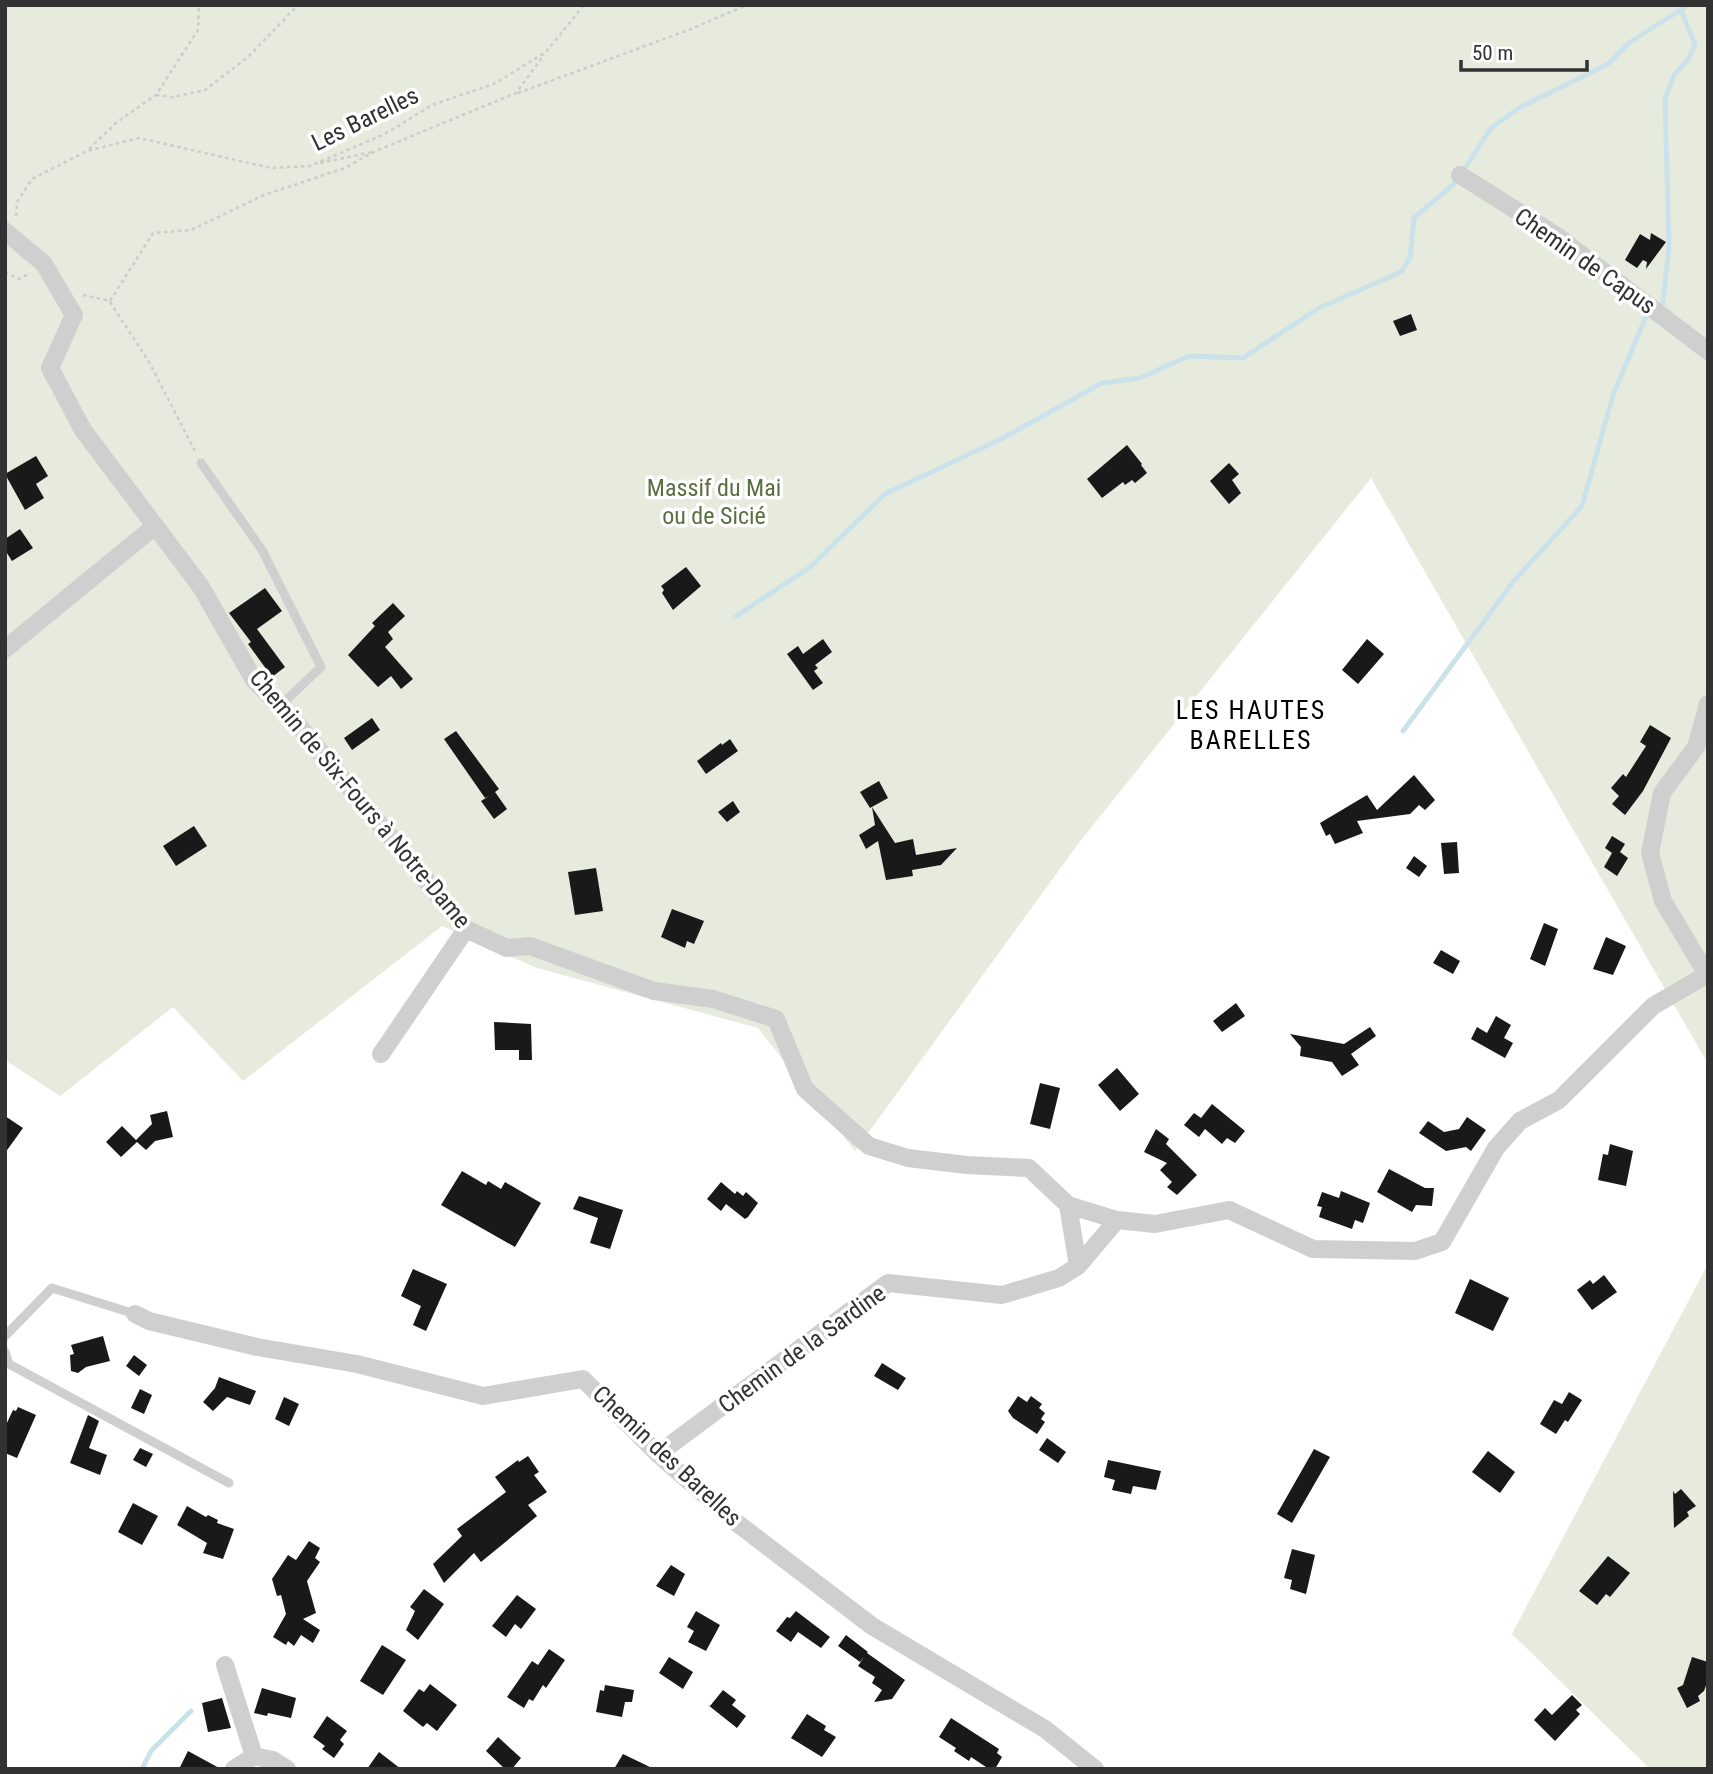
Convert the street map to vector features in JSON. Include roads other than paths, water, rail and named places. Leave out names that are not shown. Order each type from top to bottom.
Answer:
[{"type":"street","name":"Chemin de Capus","points":[[1460,175],[1557,236],[1708,351]]},
{"type":"street","name":"Chemin de Six-Fours à Notre-Dame","points":[[9,234],[44,264],[74,315],[50,368],[83,430],[201,587],[254,680],[299,726],[466,929],[507,948],[530,946],[653,991],[713,999],[776,1019],[805,1089],[869,1146],[908,1157],[967,1165],[1029,1168],[1068,1205]]},
{"type":"street","points":[[5,649],[155,526]]},
{"type":"street","points":[[1078,1266],[1068,1205],[1117,1220],[1156,1224],[1229,1210],[1313,1248],[1415,1251],[1442,1242],[1496,1148],[1520,1121],[1559,1100],[1653,1006],[1707,973],[1663,901],[1650,853],[1662,793],[1696,747],[1708,704]]},
{"type":"street","points":[[381,1054],[466,929]]},
{"type":"street","points":[[1078,1266],[1117,1220]]},
{"type":"street","name":"Chemin de la Sardine","points":[[658,1454],[888,1283],[1002,1295],[1059,1278],[1078,1266]]},
{"type":"street","name":"Chemin des Barelles","points":[[135,1314],[149,1321],[257,1347],[356,1364],[483,1396],[583,1379],[658,1454],[737,1523],[872,1626],[1045,1729],[1095,1769]]},
{"type":"street","points":[[225,1665],[254,1756]]},
{"type":"street","points":[[234,1769],[254,1756],[273,1759],[287,1769]]},
{"type":"lane","points":[[201,463],[262,550],[321,667],[280,706]]},
{"type":"lane","points":[[5,1336],[52,1288],[135,1314]]},
{"type":"lane","points":[[5,1352],[9,1364],[229,1483]]},
{"type":"waterway","points":[[735,617],[809,568],[885,494],[1003,438],[1102,383],[1140,378],[1189,356],[1243,358],[1319,308],[1401,272],[1410,258],[1414,218],[1456,182],[1491,128],[1519,108],[1608,64],[1629,43],[1688,5]]},
{"type":"waterway","points":[[1662,310],[1669,248],[1665,99],[1674,75],[1687,61],[1695,45],[1681,10]]},
{"type":"waterway","points":[[1403,731],[1513,582],[1582,506],[1613,395],[1647,314],[1653,312]]},
{"type":"waterway","points":[[142,1769],[151,1751],[191,1711]]},
{"type":"district","name":"LES HAUTES BARELLES","points":[[1251,725]]},
{"type":"park label","name":"Massif du Mai ou de Sicié","points":[[714,502]]}]
